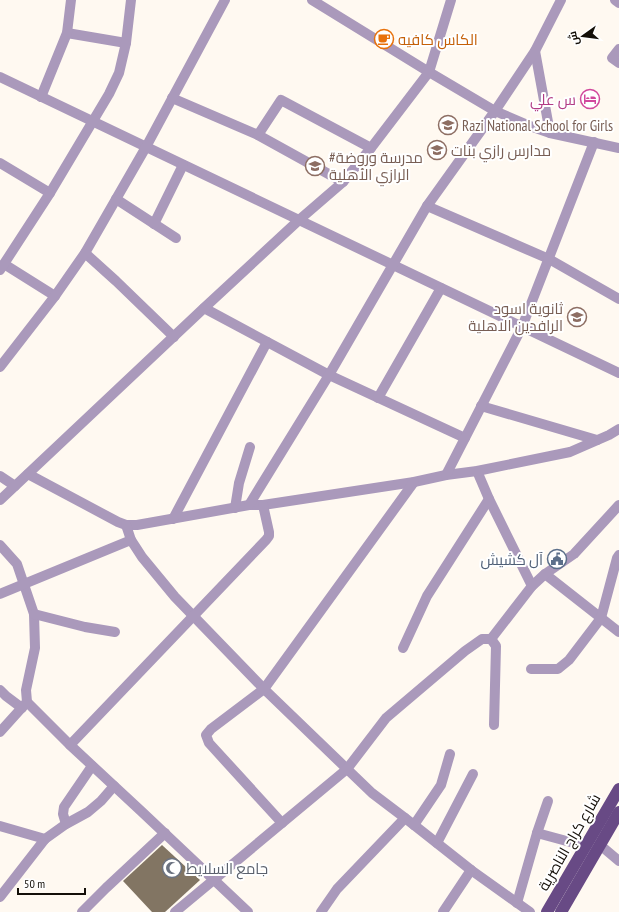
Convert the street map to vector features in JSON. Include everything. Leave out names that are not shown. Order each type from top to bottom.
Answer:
[{"type":"main road","name":"شارع كراج الناصرية","points":[[547,912],[619,789]]},
{"type":"main road","name":"شارع كراج الناصرية","points":[[562,912],[619,812]]},
{"type":"street","points":[[41,97],[67,33],[71,0]]},
{"type":"street","points":[[55,296],[2,267],[50,193],[109,94],[119,73],[126,43],[131,0]]},
{"type":"street","points":[[0,367],[55,296],[85,253],[146,147],[225,0]]},
{"type":"street","points":[[312,0],[495,111],[550,133],[619,148]]},
{"type":"street","points":[[0,500],[204,308],[342,182],[371,148],[429,72],[452,0]]},
{"type":"street","points":[[249,505],[329,375],[427,206],[495,111],[535,51],[561,0]]},
{"type":"street","points":[[614,0],[619,3]]},
{"type":"street","points":[[67,33],[126,43]]},
{"type":"street","points":[[619,48],[612,58],[619,63]]},
{"type":"street","points":[[535,51],[550,133]]},
{"type":"street","points":[[0,77],[619,373]]},
{"type":"street","points":[[172,98],[258,135],[342,182]]},
{"type":"street","points":[[258,135],[281,100],[371,148]]},
{"type":"street","points":[[446,476],[464,438],[522,327],[594,142]]},
{"type":"street","points":[[0,163],[50,193]]},
{"type":"street","points":[[154,224],[183,165]]},
{"type":"street","points":[[116,199],[176,238]]},
{"type":"street","points":[[427,206],[549,259],[619,299]]},
{"type":"street","points":[[85,253],[174,337]]},
{"type":"street","points":[[378,398],[441,288]]},
{"type":"street","points":[[204,308],[329,375],[464,438]]},
{"type":"street","points":[[173,519],[267,342]]},
{"type":"street","points":[[481,406],[597,440]]},
{"type":"street","points":[[28,474],[118,522],[126,525],[137,525],[249,505],[414,482],[477,471],[570,452],[619,430]]},
{"type":"street","points":[[234,508],[239,483],[250,447]]},
{"type":"street","points":[[477,471],[489,499],[532,586]]},
{"type":"street","points":[[0,476],[15,486]]},
{"type":"street","points":[[282,823],[209,743],[206,735],[210,729],[264,689],[414,482]]},
{"type":"street","points":[[403,648],[427,596],[489,499]]},
{"type":"street","points":[[70,745],[266,540],[269,536],[263,504]]},
{"type":"street","points":[[491,639],[532,586],[545,574],[574,554],[619,505]]},
{"type":"street","points":[[126,525],[131,540],[142,557],[175,598],[264,689],[346,769],[372,792],[471,870],[530,912]]},
{"type":"street","points":[[0,594],[131,540]]},
{"type":"street","points":[[0,544],[17,564],[24,584],[34,614],[35,648],[26,690],[25,705],[0,732]]},
{"type":"street","points":[[531,669],[558,669],[569,660],[601,618],[619,555]]},
{"type":"street","points":[[545,574],[619,632]]},
{"type":"street","points":[[34,614],[85,627],[115,632]]},
{"type":"street","points":[[175,912],[346,769],[386,718],[482,639],[491,639]]},
{"type":"street","points":[[491,639],[496,646],[494,725]]},
{"type":"street","points":[[0,690],[6,696],[25,705],[70,745],[248,912]]},
{"type":"street","points":[[414,825],[441,785],[450,754]]},
{"type":"street","points":[[66,824],[63,814],[64,808],[92,766]]},
{"type":"street","points":[[437,843],[473,774]]},
{"type":"street","points":[[0,897],[45,839],[66,824],[88,812],[101,801],[114,786]]},
{"type":"street","points":[[518,903],[537,833],[548,801]]},
{"type":"street","points":[[322,912],[338,889],[405,818]]},
{"type":"street","points":[[0,826],[45,839]]},
{"type":"street","points":[[82,912],[165,833]]},
{"type":"street","points":[[537,833],[585,846]]},
{"type":"street","points":[[600,845],[619,861]]},
{"type":"street","points":[[443,912],[471,870]]},
{"type":"building","points":[[162,845],[200,880],[165,912],[152,912],[123,881]]},
{"type":"place","name":"الكاس كافيه","points":[[384,39]]},
{"type":"place","name":"س علي","points":[[590,99]]},
{"type":"place","name":"Razi National School for Girls","points":[[448,125]]},
{"type":"place","name":"مدارس رازي بنات","points":[[437,150]]},
{"type":"place","name":"#مدرسة وروضة الرازي الأهلية","points":[[315,166]]},
{"type":"place","name":"ثانوية اسود الرافدين الاهلية","points":[[577,317]]},
{"type":"place","name":"آل كشيش","points":[[557,559]]},
{"type":"place","name":"جامع السلايط","points":[[172,868]]}]
